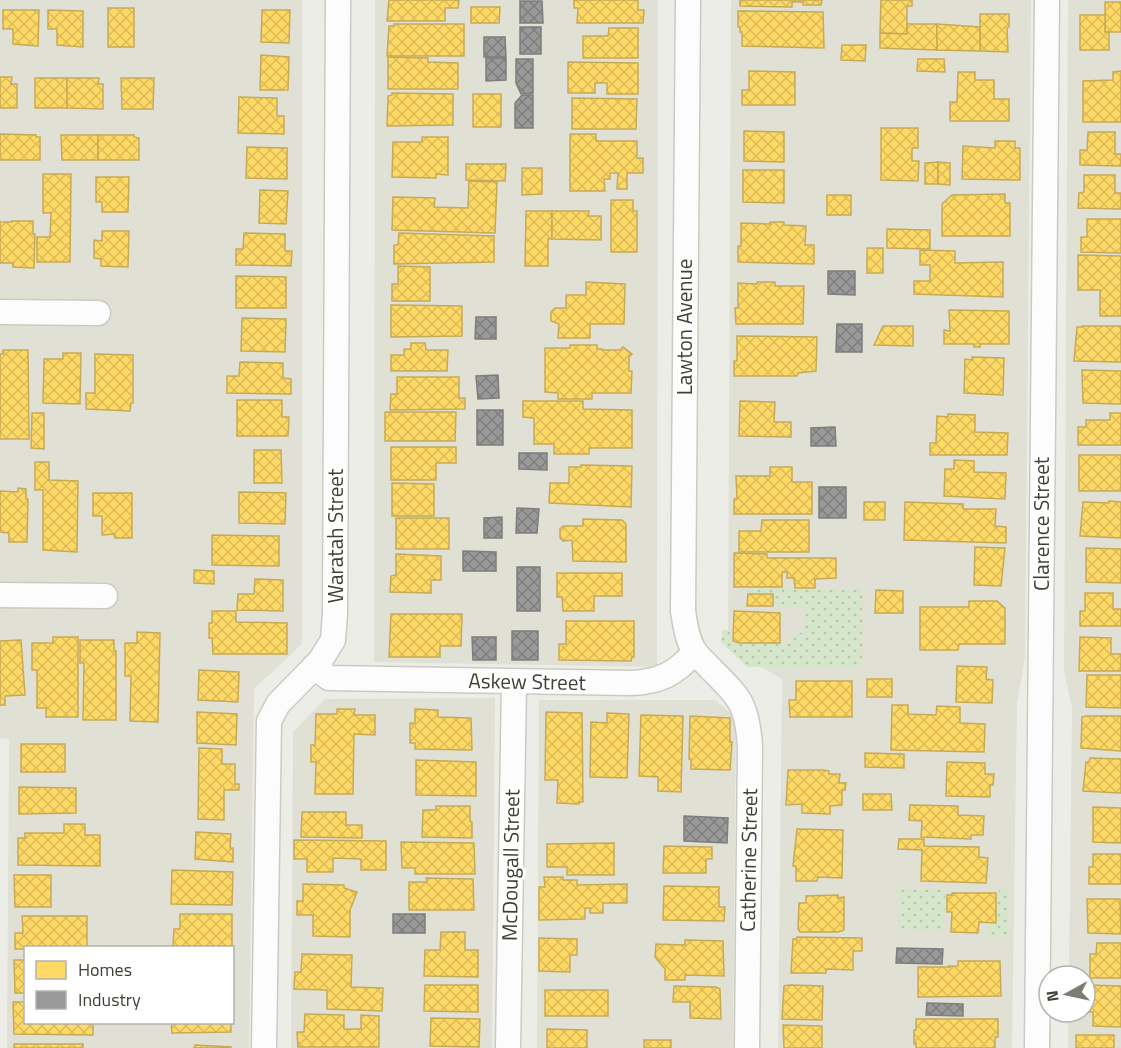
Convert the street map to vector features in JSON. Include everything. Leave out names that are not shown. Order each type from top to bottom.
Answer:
[{"type":"street","name":"Waratah Street","points":[[264,1048],[269,721],[278,704],[320,661],[333,640],[336,613],[338,0]]},
{"type":"street","name":"Lawton Avenue","points":[[688,0],[683,611],[687,633],[695,652]]},
{"type":"street","name":"Clarence Street","points":[[1037,1048],[1047,0]]},
{"type":"street","points":[[0,312],[98,313]]},
{"type":"street","points":[[0,595],[105,596]]},
{"type":"street","name":"Askew Street","points":[[314,667],[329,678],[651,682],[671,674],[695,652]]},
{"type":"street","name":"Catherine Street","points":[[695,652],[743,705],[748,723],[747,1048]]},
{"type":"street","name":"McDougall Street","points":[[508,1048],[514,682]]},
{"type":"shaded area","points":[[0,0],[302,0],[302,644],[254,689],[249,1048],[7,1048],[9,739],[0,738]]},
{"type":"shaded area","points":[[375,0],[658,0],[657,667],[374,662]]},
{"type":"shaded area","points":[[731,0],[1031,0],[1025,658],[1017,703],[1012,1048],[778,1048],[782,679],[728,648]]},
{"type":"shaded area","points":[[1068,0],[1121,0],[1121,1048],[1068,1048],[1068,1024],[1097,1024],[1097,964],[1069,964],[1072,708],[1064,670]]},
{"type":"shaded area","points":[[495,698],[492,1048],[291,1048],[293,732],[325,699]]},
{"type":"shaded area","points":[[539,700],[715,700],[736,718],[733,1048],[537,1048]]},
{"type":"green space","points":[[748,587],[862,590],[862,667],[747,667],[721,642],[722,630],[730,630],[731,643],[791,644],[791,633],[804,633],[805,608],[775,607],[774,593],[748,593]]},
{"type":"green space","points":[[999,887],[1008,887],[1008,938],[983,938],[983,934],[988,934],[988,924],[997,923]]},
{"type":"green space","points":[[899,889],[945,890],[944,931],[898,930]]},
{"type":"building: Homes","points":[[389,0],[459,0],[458,8],[445,8],[445,21],[387,21]]},
{"type":"building: Homes","points":[[574,0],[638,0],[638,10],[644,10],[643,23],[577,23],[578,8],[574,8]]},
{"type":"building: Homes","points":[[740,0],[822,0],[821,5],[803,5],[803,2],[792,2],[792,7],[740,6]]},
{"type":"building: Homes","points":[[881,0],[912,0],[912,6],[907,6],[907,34],[880,33]]},
{"type":"building: Homes","points":[[1105,2],[1121,2],[1121,32],[1105,32]]},
{"type":"building: Homes","points":[[471,7],[500,7],[499,23],[471,23]]},
{"type":"building: Homes","points":[[108,8],[134,8],[134,47],[108,47]]},
{"type":"building: Homes","points":[[3,10],[39,10],[38,46],[13,44],[13,29],[3,29]]},
{"type":"building: Homes","points":[[48,10],[83,11],[83,47],[57,45],[57,29],[48,29]]},
{"type":"building: Homes","points":[[262,10],[290,10],[289,43],[261,42]]},
{"type":"building: Homes","points":[[738,11],[823,12],[824,48],[742,46],[742,32],[738,27]]},
{"type":"building: Homes","points":[[980,14],[1009,14],[1008,52],[980,51]]},
{"type":"building: Homes","points":[[1080,15],[1105,15],[1105,32],[1109,32],[1109,50],[1080,50]]},
{"type":"building: Homes","points":[[394,24],[464,24],[464,56],[387,56],[389,26],[394,26]]},
{"type":"building: Homes","points":[[907,24],[937,24],[937,50],[880,48],[880,33],[907,34]]},
{"type":"building: Homes","points":[[937,24],[980,27],[980,51],[937,50]]},
{"type":"building: Homes","points":[[609,28],[638,28],[638,58],[583,58],[583,36],[608,36]]},
{"type":"building: Homes","points":[[842,45],[866,45],[865,61],[841,60]]},
{"type":"building: Homes","points":[[261,55],[289,57],[288,90],[260,90]]},
{"type":"building: Homes","points":[[388,57],[428,58],[428,62],[458,63],[458,89],[388,89]]},
{"type":"building: Homes","points":[[918,59],[944,59],[945,72],[917,71]]},
{"type":"building: Homes","points":[[568,62],[638,63],[638,94],[607,94],[607,83],[595,83],[595,93],[568,93]]},
{"type":"building: Homes","points":[[749,71],[795,72],[795,105],[742,105],[742,90],[749,90]]},
{"type":"building: Homes","points":[[1121,71],[1121,122],[1083,122],[1083,81],[1113,80],[1113,72]]},
{"type":"building: Homes","points":[[958,72],[975,72],[975,80],[994,80],[994,99],[1009,99],[1009,121],[950,121],[950,102],[957,102]]},
{"type":"building: Homes","points":[[0,77],[12,77],[11,84],[17,84],[17,108],[0,108]]},
{"type":"building: Homes","points":[[35,78],[67,78],[67,108],[35,108]]},
{"type":"building: Homes","points":[[67,78],[99,78],[98,84],[103,84],[103,109],[67,108]]},
{"type":"building: Homes","points":[[121,78],[154,78],[153,109],[122,109]]},
{"type":"building: Homes","points":[[392,93],[453,94],[453,125],[387,126],[388,96]]},
{"type":"building: Homes","points":[[473,94],[501,94],[501,127],[473,127]]},
{"type":"building: Homes","points":[[239,97],[277,98],[277,116],[284,116],[284,134],[238,133]]},
{"type":"building: Homes","points":[[572,98],[637,99],[636,129],[572,129]]},
{"type":"building: Homes","points":[[881,128],[918,128],[918,148],[912,148],[912,161],[919,161],[918,181],[881,180]]},
{"type":"building: Homes","points":[[744,131],[784,132],[784,162],[744,161]]},
{"type":"building: Homes","points":[[1088,132],[1115,132],[1115,154],[1121,154],[1121,166],[1080,165],[1080,150],[1087,150]]},
{"type":"building: Homes","points":[[0,134],[40,137],[40,160],[0,160]]},
{"type":"building: Homes","points":[[570,134],[596,134],[596,141],[637,141],[637,158],[643,158],[643,173],[627,173],[627,189],[617,189],[618,173],[610,173],[610,179],[604,179],[605,191],[570,191]]},
{"type":"building: Homes","points":[[61,135],[98,135],[98,160],[62,160]]},
{"type":"building: Homes","points":[[98,135],[134,135],[139,138],[139,160],[98,160]]},
{"type":"building: Homes","points":[[422,137],[448,137],[448,175],[436,174],[436,178],[392,177],[393,142],[422,142]]},
{"type":"building: Homes","points":[[995,141],[1015,141],[1015,148],[1020,148],[1020,180],[962,179],[963,146],[995,148]]},
{"type":"building: Homes","points":[[247,147],[287,148],[287,179],[246,178]]},
{"type":"building: Homes","points":[[938,162],[938,184],[925,184],[925,163]]},
{"type":"building: Homes","points":[[938,162],[950,163],[950,185],[938,184]]},
{"type":"building: Homes","points":[[466,164],[506,164],[505,181],[466,180]]},
{"type":"building: Homes","points":[[522,168],[542,168],[542,194],[522,195]]},
{"type":"building: Homes","points":[[743,170],[784,170],[784,203],[743,202]]},
{"type":"building: Homes","points":[[43,174],[71,174],[70,262],[37,262],[37,237],[50,237],[51,213],[43,213]]},
{"type":"building: Homes","points":[[1084,175],[1115,175],[1115,193],[1121,193],[1121,209],[1078,208],[1079,193],[1084,192]]},
{"type":"building: Homes","points":[[96,177],[129,177],[128,212],[102,212],[102,202],[96,202]]},
{"type":"building: Homes","points":[[469,181],[497,182],[495,233],[392,230],[393,197],[435,198],[434,207],[468,208]]},
{"type":"building: Homes","points":[[260,190],[288,191],[286,224],[259,223]]},
{"type":"building: Homes","points":[[1005,194],[1005,203],[1010,203],[1010,236],[942,236],[942,204],[952,195]]},
{"type":"building: Homes","points":[[827,195],[851,195],[851,215],[827,215]]},
{"type":"building: Homes","points":[[611,200],[633,200],[633,211],[637,211],[637,252],[611,252]]},
{"type":"building: Homes","points":[[526,211],[552,211],[552,239],[548,239],[548,266],[525,266]]},
{"type":"building: Homes","points":[[552,211],[589,211],[588,216],[601,216],[601,240],[552,239]]},
{"type":"building: Homes","points":[[1087,219],[1121,219],[1121,253],[1081,252],[1081,237],[1087,237]]},
{"type":"building: Homes","points":[[33,221],[34,268],[13,267],[13,263],[0,263],[0,222]]},
{"type":"building: Homes","points":[[770,222],[806,226],[805,245],[814,245],[814,264],[738,262],[741,223],[770,224]]},
{"type":"building: Homes","points":[[887,229],[930,230],[930,249],[887,248]]},
{"type":"building: Homes","points":[[102,231],[129,231],[128,267],[101,266],[101,259],[94,258],[94,240],[102,241]]},
{"type":"building: Homes","points":[[244,233],[285,234],[285,251],[292,251],[291,266],[236,265],[236,249],[243,249]]},
{"type":"building: Homes","points":[[399,233],[494,236],[494,262],[394,264],[394,245],[398,245]]},
{"type":"building: Homes","points":[[867,248],[883,248],[883,273],[867,273]]},
{"type":"building: Homes","points":[[920,250],[955,251],[955,263],[1003,262],[1003,297],[914,294],[914,281],[930,281],[930,265],[920,265]]},
{"type":"building: Homes","points":[[1078,255],[1121,256],[1121,316],[1100,316],[1100,290],[1078,290]]},
{"type":"building: Homes","points":[[398,266],[430,267],[430,301],[392,301],[392,284],[398,284]]},
{"type":"building: Homes","points":[[236,276],[286,277],[286,308],[236,308]]},
{"type":"building: Homes","points":[[586,282],[625,284],[624,324],[590,324],[590,338],[558,338],[559,324],[551,321],[551,312],[555,308],[566,308],[566,295],[586,295]]},
{"type":"building: Homes","points":[[757,282],[775,282],[775,286],[804,286],[803,324],[736,324],[738,283],[757,284]]},
{"type":"building: Homes","points":[[391,305],[462,306],[462,336],[391,337]]},
{"type":"building: Homes","points":[[949,310],[1009,311],[1009,344],[980,344],[980,347],[974,347],[974,344],[944,344],[944,330],[950,331]]},
{"type":"building: Homes","points":[[242,318],[286,319],[285,352],[241,351]]},
{"type":"building: Homes","points":[[883,326],[913,326],[913,346],[874,345]]},
{"type":"building: Homes","points":[[1121,326],[1121,362],[1074,361],[1077,327]]},
{"type":"building: Homes","points":[[737,336],[817,337],[816,371],[798,373],[797,376],[734,376],[734,361],[737,361]]},
{"type":"building: Homes","points":[[411,343],[425,343],[426,350],[448,350],[447,371],[391,371],[391,355],[404,355],[404,349],[411,349]]},
{"type":"building: Homes","points":[[570,345],[597,345],[597,349],[602,350],[620,350],[623,347],[632,354],[629,357],[629,371],[632,371],[631,393],[592,393],[592,399],[558,399],[558,393],[545,392],[545,348],[570,348]]},
{"type":"building: Homes","points":[[3,350],[28,350],[29,439],[0,439],[0,354],[3,354]]},
{"type":"building: Homes","points":[[63,353],[81,353],[80,404],[43,403],[44,359],[63,359]]},
{"type":"building: Homes","points":[[95,354],[133,355],[133,403],[131,403],[130,411],[86,409],[86,393],[95,393]]},
{"type":"building: Homes","points":[[972,357],[1004,358],[1003,395],[964,393],[965,359],[972,360]]},
{"type":"building: Homes","points":[[240,362],[283,363],[283,378],[291,379],[291,394],[227,393],[227,376],[239,376]]},
{"type":"building: Homes","points":[[1082,370],[1121,371],[1121,404],[1083,403]]},
{"type":"building: Homes","points":[[397,377],[459,377],[459,398],[465,398],[465,409],[390,410],[391,394],[397,394]]},
{"type":"building: Homes","points":[[237,400],[282,400],[282,417],[289,417],[288,436],[237,436]]},
{"type":"building: Homes","points":[[523,401],[583,401],[583,409],[632,410],[632,448],[589,448],[589,454],[554,454],[554,444],[534,444],[534,418],[523,417]]},
{"type":"building: Homes","points":[[740,401],[775,402],[774,422],[791,422],[791,437],[739,436]]},
{"type":"building: Homes","points":[[385,412],[456,412],[455,441],[385,441]]},
{"type":"building: Homes","points":[[32,413],[44,413],[44,449],[31,448]]},
{"type":"building: Homes","points":[[1110,413],[1121,413],[1121,445],[1078,445],[1078,427],[1086,427],[1086,420],[1110,420]]},
{"type":"building: Homes","points":[[948,414],[975,415],[975,432],[1008,433],[1007,455],[930,455],[930,443],[936,443],[937,416],[948,417]]},
{"type":"building: Homes","points":[[391,447],[456,447],[456,463],[436,463],[436,480],[391,480]]},
{"type":"building: Homes","points":[[254,450],[281,450],[282,483],[254,483]]},
{"type":"building: Homes","points":[[1079,455],[1121,455],[1121,491],[1079,491]]},
{"type":"building: Homes","points":[[954,460],[974,461],[974,472],[1006,473],[1005,499],[944,496],[945,469],[954,469]]},
{"type":"building: Homes","points":[[35,462],[49,462],[49,480],[78,481],[77,552],[43,550],[43,490],[35,490]]},
{"type":"building: Homes","points":[[581,465],[632,466],[631,507],[549,503],[550,483],[569,483],[569,467],[581,467]]},
{"type":"building: Homes","points":[[770,467],[792,467],[792,482],[812,482],[812,514],[734,514],[734,499],[737,498],[736,476],[770,476]]},
{"type":"building: Homes","points":[[392,483],[434,484],[434,516],[392,516]]},
{"type":"building: Homes","points":[[18,488],[26,489],[26,499],[28,499],[27,542],[9,542],[9,533],[0,532],[0,491],[18,492]]},
{"type":"building: Homes","points":[[239,492],[286,493],[285,524],[239,523]]},
{"type":"building: Homes","points":[[93,493],[132,493],[132,538],[115,538],[114,534],[102,535],[102,516],[93,516]]},
{"type":"building: Homes","points":[[1109,501],[1121,502],[1121,538],[1080,536],[1083,502],[1109,503]]},
{"type":"building: Homes","points":[[864,502],[885,502],[885,520],[864,520]]},
{"type":"building: Homes","points":[[905,502],[963,504],[963,509],[996,509],[995,526],[1006,527],[1006,543],[904,540]]},
{"type":"building: Homes","points":[[396,518],[449,518],[449,549],[396,549]]},
{"type":"building: Homes","points":[[583,519],[622,520],[626,524],[626,562],[573,561],[572,540],[563,541],[560,538],[560,529],[563,526],[583,526]]},
{"type":"building: Homes","points":[[762,520],[809,520],[809,552],[739,552],[739,531],[761,531]]},
{"type":"building: Homes","points":[[212,535],[279,536],[279,566],[212,565]]},
{"type":"building: Homes","points":[[975,547],[1005,548],[1001,586],[974,585]]},
{"type":"building: Homes","points":[[1086,548],[1121,549],[1121,583],[1086,582]]},
{"type":"building: Homes","points":[[734,553],[767,554],[767,558],[836,558],[836,578],[815,579],[815,588],[795,588],[794,578],[787,578],[787,572],[782,572],[782,587],[734,587]]},
{"type":"building: Homes","points":[[396,554],[441,556],[441,580],[431,580],[431,593],[390,592],[391,576],[396,575]]},
{"type":"building: Homes","points":[[194,570],[214,571],[214,584],[194,583]]},
{"type":"building: Homes","points":[[557,573],[622,573],[622,596],[594,596],[594,611],[563,611],[562,597],[557,597]]},
{"type":"building: Homes","points":[[255,579],[283,580],[283,611],[237,610],[238,594],[254,594]]},
{"type":"building: Homes","points":[[876,590],[903,591],[903,613],[875,613]]},
{"type":"building: Homes","points":[[1085,593],[1113,593],[1113,609],[1121,609],[1121,626],[1080,626],[1080,611],[1085,611]]},
{"type":"building: Homes","points":[[748,594],[773,594],[773,606],[747,606]]},
{"type":"building: Homes","points":[[969,601],[997,601],[1005,608],[1005,644],[959,644],[958,650],[920,650],[920,607],[969,607]]},
{"type":"building: Homes","points":[[212,611],[236,611],[236,622],[287,623],[287,654],[213,654],[212,638],[209,638]]},
{"type":"building: Homes","points":[[734,611],[780,613],[780,643],[733,641]]},
{"type":"building: Homes","points":[[391,614],[462,614],[461,646],[440,646],[440,657],[389,657]]},
{"type":"building: Homes","points":[[566,621],[634,621],[634,657],[631,661],[559,660],[559,644],[566,644]]},
{"type":"building: Homes","points":[[137,632],[160,633],[158,722],[130,721],[131,676],[125,676],[125,643],[137,643]]},
{"type":"building: Homes","points":[[53,637],[78,637],[78,717],[46,717],[46,708],[37,708],[37,670],[32,670],[32,643],[53,643]]},
{"type":"building: Homes","points":[[1080,637],[1111,638],[1111,654],[1121,654],[1121,671],[1079,671]]},
{"type":"building: Homes","points":[[21,640],[25,695],[5,696],[5,705],[0,705],[0,641]]},
{"type":"building: Homes","points":[[80,640],[114,640],[116,720],[83,720],[84,663],[80,663]]},
{"type":"building: Homes","points":[[957,666],[987,667],[986,679],[993,680],[992,703],[956,702]]},
{"type":"building: Homes","points":[[199,670],[239,672],[238,702],[198,700]]},
{"type":"building: Homes","points":[[1087,675],[1121,675],[1121,708],[1086,707]]},
{"type":"building: Homes","points":[[867,679],[892,679],[892,697],[867,697]]},
{"type":"building: Homes","points":[[796,681],[852,681],[852,717],[790,717],[789,700],[796,700]]},
{"type":"building: Homes","points":[[892,705],[908,705],[908,714],[936,715],[937,706],[960,707],[960,723],[985,724],[984,752],[891,750]]},
{"type":"building: Homes","points":[[337,709],[355,709],[354,715],[375,715],[375,735],[354,734],[353,794],[315,794],[316,762],[311,762],[311,745],[315,745],[316,714],[337,714]]},
{"type":"building: Homes","points":[[415,709],[438,710],[438,717],[471,718],[472,750],[415,749],[415,743],[410,743],[410,723],[415,723]]},
{"type":"building: Homes","points":[[197,712],[237,714],[236,745],[197,743]]},
{"type":"building: Homes","points":[[546,712],[582,713],[583,802],[579,804],[557,803],[558,780],[545,780]]},
{"type":"building: Homes","points":[[607,713],[629,714],[627,778],[590,777],[591,722],[607,723]]},
{"type":"building: Homes","points":[[641,715],[683,716],[681,792],[658,791],[658,777],[639,776]]},
{"type":"building: Homes","points":[[690,716],[730,718],[730,742],[732,742],[730,770],[691,769],[691,759],[689,759]]},
{"type":"building: Homes","points":[[1121,716],[1121,751],[1081,748],[1082,717]]},
{"type":"building: Homes","points":[[21,744],[65,744],[65,772],[21,772]]},
{"type":"building: Homes","points":[[199,748],[222,749],[222,764],[235,764],[235,784],[239,784],[239,790],[224,790],[224,820],[198,819]]},
{"type":"building: Homes","points":[[865,753],[904,754],[904,768],[865,767]]},
{"type":"building: Homes","points":[[1090,758],[1121,759],[1121,793],[1083,791],[1086,762],[1089,762]]},
{"type":"building: Homes","points":[[416,760],[476,762],[476,796],[416,795]]},
{"type":"building: Homes","points":[[947,762],[985,763],[985,774],[994,774],[993,785],[990,785],[990,797],[946,796]]},
{"type":"building: Homes","points":[[788,770],[823,770],[829,771],[829,774],[840,774],[839,783],[846,783],[845,790],[842,790],[842,805],[830,806],[830,814],[802,813],[802,804],[786,805]]},
{"type":"building: Homes","points":[[19,787],[76,788],[76,813],[19,814]]},
{"type":"building: Homes","points":[[863,794],[891,794],[892,810],[863,810]]},
{"type":"building: Homes","points":[[910,805],[958,806],[958,815],[984,816],[983,835],[971,835],[971,839],[921,837],[922,821],[909,820]]},
{"type":"building: Homes","points":[[436,806],[470,806],[472,838],[422,837],[423,810],[436,810]]},
{"type":"building: Homes","points":[[1093,807],[1121,808],[1121,843],[1093,842]]},
{"type":"building: Homes","points":[[302,812],[346,812],[346,825],[362,825],[362,838],[301,837]]},
{"type":"building: Homes","points":[[64,824],[85,824],[85,835],[100,835],[100,866],[18,865],[18,838],[25,838],[25,833],[64,833]]},
{"type":"building: Homes","points":[[797,829],[843,830],[842,878],[818,877],[817,881],[796,881],[796,866],[793,866]]},
{"type":"building: Homes","points":[[196,832],[231,834],[230,848],[233,848],[233,862],[195,859]]},
{"type":"building: Homes","points":[[899,839],[924,839],[924,846],[979,847],[979,857],[988,858],[986,883],[921,881],[922,850],[898,849]]},
{"type":"building: Homes","points":[[294,840],[386,841],[386,870],[361,870],[361,859],[333,858],[333,872],[307,872],[307,859],[294,859]]},
{"type":"building: Homes","points":[[401,842],[474,843],[475,874],[415,874],[415,868],[402,868]]},
{"type":"building: Homes","points":[[614,843],[614,875],[567,875],[567,867],[547,867],[547,844]]},
{"type":"building: Homes","points":[[664,846],[712,847],[712,859],[706,859],[706,873],[663,873]]},
{"type":"building: Homes","points":[[1093,854],[1121,854],[1121,884],[1089,884],[1089,867],[1093,867]]},
{"type":"building: Homes","points":[[172,870],[233,872],[232,905],[171,904]]},
{"type":"building: Homes","points":[[14,875],[51,875],[51,907],[15,907]]},
{"type":"building: Homes","points":[[544,877],[577,880],[577,885],[627,884],[627,903],[603,903],[603,913],[590,913],[590,908],[585,908],[585,919],[539,920],[539,887],[545,887]]},
{"type":"building: Homes","points":[[426,878],[473,879],[474,910],[409,910],[409,882],[427,882]]},
{"type":"building: Homes","points":[[303,884],[344,885],[344,888],[357,892],[350,910],[350,937],[313,936],[313,915],[297,915],[297,901],[303,901]]},
{"type":"building: Homes","points":[[664,886],[719,887],[719,907],[725,907],[724,921],[663,920]]},
{"type":"building: Homes","points":[[952,893],[996,893],[996,923],[979,922],[978,933],[951,932],[952,912],[947,912],[947,895],[952,895]]},
{"type":"building: Homes","points":[[838,895],[838,898],[844,897],[844,930],[800,932],[798,929],[799,903],[806,903],[806,896]]},
{"type":"building: Homes","points":[[1087,899],[1120,899],[1121,934],[1088,933]]},
{"type":"building: Homes","points":[[180,914],[232,914],[232,946],[173,946],[174,929],[180,929]]},
{"type":"building: Homes","points":[[22,916],[87,916],[87,946],[24,946],[24,949],[15,949],[15,933],[23,933]]},
{"type":"building: Homes","points":[[441,932],[465,932],[465,950],[478,950],[478,977],[424,976],[425,950],[440,950]]},
{"type":"building: Homes","points":[[797,937],[862,938],[862,951],[853,951],[853,970],[826,969],[826,973],[791,973],[793,939]]},
{"type":"building: Homes","points":[[539,938],[577,939],[577,955],[570,955],[570,972],[539,971]]},
{"type":"building: Homes","points":[[685,940],[723,941],[724,976],[685,975],[685,980],[665,980],[665,969],[655,957],[656,944],[685,945]]},
{"type":"building: Homes","points":[[1097,943],[1121,943],[1121,978],[1097,978],[1097,964],[1090,964],[1090,954],[1096,954]]},
{"type":"building: Homes","points":[[302,954],[352,955],[351,987],[383,988],[382,1011],[327,1009],[327,990],[294,989],[295,972],[301,972]]},
{"type":"building: Homes","points":[[14,960],[24,960],[24,993],[15,993]]},
{"type":"building: Homes","points":[[958,961],[1000,961],[1001,996],[918,997],[918,967],[958,966]]},
{"type":"building: Homes","points":[[425,985],[478,985],[478,1012],[424,1011]]},
{"type":"building: Homes","points":[[1097,985],[1121,986],[1121,1027],[1093,1026],[1097,1024]]},
{"type":"building: Homes","points":[[674,986],[720,989],[721,1019],[690,1018],[690,1002],[673,1002]]},
{"type":"building: Homes","points":[[784,986],[823,986],[822,1020],[782,1019]]},
{"type":"building: Homes","points":[[545,990],[608,990],[608,1016],[545,1016]]},
{"type":"building: Homes","points":[[13,1002],[24,1002],[24,1024],[93,1024],[93,1035],[14,1034]]},
{"type":"building: Homes","points":[[305,1014],[344,1015],[344,1029],[361,1029],[361,1015],[379,1016],[379,1047],[298,1047],[297,1032],[304,1032]]},
{"type":"building: Homes","points":[[431,1018],[480,1019],[479,1047],[430,1046]]},
{"type":"building: Homes","points":[[916,1019],[998,1019],[998,1037],[995,1037],[995,1048],[916,1048],[914,1030],[916,1030]]},
{"type":"building: Homes","points":[[171,1024],[231,1024],[231,1032],[172,1033]]},
{"type":"building: Homes","points":[[783,1025],[822,1026],[822,1048],[784,1048]]},
{"type":"building: Homes","points":[[547,1029],[587,1030],[587,1048],[547,1048]]},
{"type":"building: Homes","points":[[1076,1035],[1114,1035],[1114,1048],[1076,1048]]},
{"type":"building: Homes","points":[[644,1040],[671,1040],[671,1048],[644,1048]]},
{"type":"building: Homes","points":[[14,1044],[83,1044],[83,1048],[14,1048]]},
{"type":"building: Homes","points":[[195,1045],[231,1047],[231,1048],[194,1048]]},
{"type":"building: Industry","points":[[520,1],[542,1],[543,23],[520,23]]},
{"type":"building: Industry","points":[[520,27],[541,27],[541,54],[520,54]]},
{"type":"building: Industry","points":[[484,37],[505,37],[506,57],[484,57]]},
{"type":"building: Industry","points":[[486,58],[506,58],[506,80],[486,81]]},
{"type":"building: Industry","points":[[516,59],[533,59],[533,93],[521,94],[516,83]]},
{"type":"building: Industry","points":[[522,95],[533,95],[533,128],[515,128],[515,103]]},
{"type":"building: Industry","points":[[828,271],[855,271],[855,295],[828,294]]},
{"type":"building: Industry","points":[[476,317],[496,317],[496,339],[475,339]]},
{"type":"building: Industry","points":[[837,324],[862,324],[862,352],[836,352]]},
{"type":"building: Industry","points":[[498,375],[499,398],[478,399],[476,376]]},
{"type":"building: Industry","points":[[477,410],[503,410],[503,445],[477,445]]},
{"type":"building: Industry","points":[[835,427],[836,446],[811,446],[811,428]]},
{"type":"building: Industry","points":[[519,453],[547,453],[547,470],[519,469]]},
{"type":"building: Industry","points":[[819,487],[846,487],[846,518],[819,518]]},
{"type":"building: Industry","points":[[517,508],[539,509],[537,533],[516,533]]},
{"type":"building: Industry","points":[[502,517],[502,538],[484,538],[484,518]]},
{"type":"building: Industry","points":[[463,551],[496,552],[496,571],[463,571]]},
{"type":"building: Industry","points":[[517,567],[540,567],[540,611],[517,611]]},
{"type":"building: Industry","points":[[512,631],[538,631],[538,660],[512,660]]},
{"type":"building: Industry","points":[[472,637],[496,637],[496,660],[473,660]]},
{"type":"building: Industry","points":[[684,816],[728,818],[727,843],[684,841]]},
{"type":"building: Industry","points":[[393,914],[425,914],[425,933],[393,933]]},
{"type":"building: Industry","points":[[897,948],[943,949],[942,964],[896,963]]},
{"type":"building: Industry","points":[[927,1003],[963,1004],[963,1016],[926,1015]]}]
